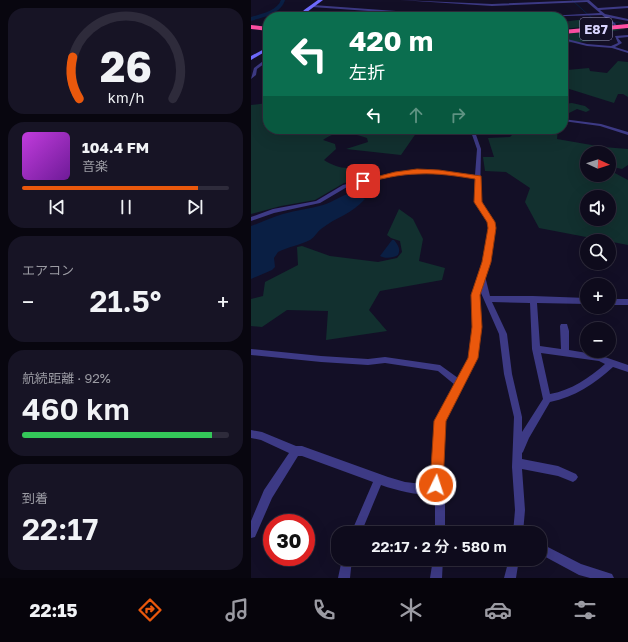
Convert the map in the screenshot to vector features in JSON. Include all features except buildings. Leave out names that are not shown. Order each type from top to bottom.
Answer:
[{"type":"highway","name":"E87","points":[[568,31],[627,27]]},
{"type":"highway","points":[[252,28],[263,29]]},
{"type":"street","points":[[304,12],[321,0]]},
{"type":"street","points":[[401,0],[463,2],[492,5],[587,1],[615,25]]},
{"type":"street","points":[[458,9],[463,2]]},
{"type":"street","points":[[313,6],[407,12]]},
{"type":"street","points":[[597,8],[628,7]]},
{"type":"street","points":[[568,16],[603,15],[628,20]]},
{"type":"street","points":[[612,47],[620,43],[616,37],[628,36]]},
{"type":"street","points":[[568,40],[590,45],[612,47],[628,52]]},
{"type":"street","points":[[251,58],[263,51]]},
{"type":"street","points":[[251,78],[254,75],[255,69],[263,63]]},
{"type":"street","points":[[568,121],[601,125],[628,134]]},
{"type":"street","points":[[440,526],[440,501],[436,485],[440,421],[473,358],[477,327],[475,295],[487,262],[492,228],[491,222],[478,202],[479,149],[474,134]]},
{"type":"street","points":[[251,219],[273,211],[318,202],[345,186],[395,174],[428,172],[478,177]]},
{"type":"street","points":[[482,276],[488,299],[499,321],[503,334],[508,374],[518,417],[520,510],[519,526]]},
{"type":"street","points":[[488,299],[580,301]]},
{"type":"street","points":[[518,458],[523,441],[547,399],[536,349],[533,299]]},
{"type":"street","points":[[616,302],[628,302]]},
{"type":"street","points":[[564,326],[565,353]]},
{"type":"street","points":[[536,349],[599,358],[608,360],[611,363],[628,369]]},
{"type":"street","points":[[251,352],[368,362],[385,360],[440,368],[459,383]]},
{"type":"street","points":[[547,399],[563,396],[577,390],[593,379],[611,363]]},
{"type":"street","points":[[251,434],[262,436],[296,451],[302,451],[379,479],[411,488],[437,490]]},
{"type":"street","points":[[251,533],[268,494],[296,451]]},
{"type":"street","points":[[518,458],[573,477]]},
{"type":"street","points":[[359,526],[379,479]]},
{"type":"street","points":[[547,551],[579,569],[608,578]]},
{"type":"street","points":[[344,578],[346,566]]},
{"type":"street","points":[[436,578],[437,566]]},
{"type":"street","points":[[510,578],[513,566]]},
{"type":"green space","points":[[589,16],[612,24],[568,28],[568,21],[592,18]]},
{"type":"green space","points":[[625,29],[603,33],[606,40],[568,43],[568,34]]},
{"type":"green space","points":[[618,61],[628,62],[628,97],[623,94],[618,94],[614,103],[568,89],[568,70],[589,68],[590,71],[607,73]]},
{"type":"green space","points":[[568,103],[585,106],[590,110],[586,112],[577,109],[568,114]]},
{"type":"green space","points":[[263,104],[263,134],[334,134],[323,140],[335,144],[336,149],[324,160],[339,167],[355,167],[362,173],[353,181],[344,183],[315,200],[281,206],[251,214],[251,105]]},
{"type":"green space","points":[[350,134],[416,134],[401,155],[346,149],[368,142],[367,138]]},
{"type":"green space","points":[[513,134],[558,134],[557,139],[597,146],[580,146],[580,182],[616,182],[616,174],[628,180],[628,245],[616,243],[616,234],[580,234],[580,236],[539,228],[525,202],[530,188],[506,172],[485,171],[483,157],[494,157],[488,138],[510,137]]},
{"type":"green space","points":[[616,148],[628,149],[628,165],[622,169],[616,168]]},
{"type":"green space","points":[[399,209],[413,219],[423,239],[419,261],[445,268],[442,280],[380,291],[369,310],[387,331],[326,340],[328,311],[287,310],[262,327],[251,326],[251,299],[263,296],[265,282],[298,265],[297,247],[302,246],[330,256],[378,262],[397,258],[402,252],[400,241],[387,235]]},
{"type":"water","points":[[352,193],[365,199],[355,208],[321,229],[310,240],[278,252],[274,258],[275,267],[272,270],[251,279],[251,226],[283,214],[323,205],[344,195]]},
{"type":"water","points":[[392,240],[394,240],[399,247],[398,255],[389,258],[380,256]]},
{"type":"waterway","points":[[271,12],[279,7],[283,0]]},
{"type":"waterway","points":[[572,0],[594,20],[609,23],[619,22],[628,27]]},
{"type":"waterway","points":[[251,19],[263,16]]},
{"type":"route","points":[[363,181],[408,172],[439,172],[478,177],[478,202],[491,222],[492,228],[487,262],[475,295],[477,337],[473,358],[440,421],[436,485]]}]
